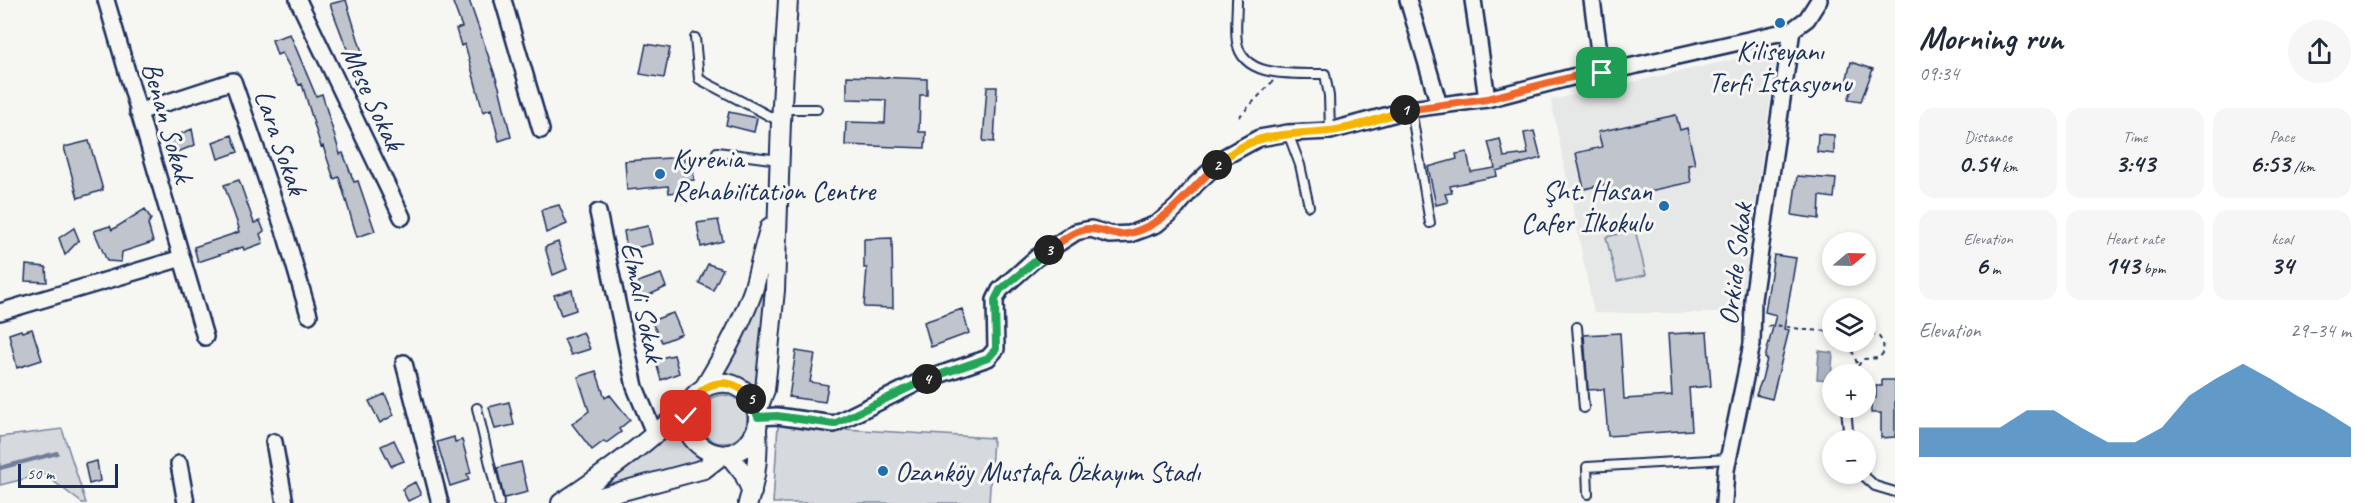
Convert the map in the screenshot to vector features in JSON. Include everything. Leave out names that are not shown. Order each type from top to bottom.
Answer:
[{"type":"street","name":"Benan Sokak","points":[[106,0],[205,338]]},
{"type":"street","name":"Mese Sokak","points":[[298,0],[402,217]]},
{"type":"street","points":[[503,0],[541,130]]},
{"type":"street","points":[[578,503],[704,469],[725,455],[746,446],[765,390],[774,301],[788,0]]},
{"type":"street","points":[[1408,0],[1439,105]]},
{"type":"street","points":[[1473,0],[1487,99]]},
{"type":"street","points":[[1592,0],[1602,73]]},
{"type":"street","points":[[757,419],[777,416],[834,424],[921,381],[988,358],[996,349],[995,300],[1000,290],[1036,258],[1076,232],[1091,229],[1110,235],[1130,234],[1156,224],[1177,207],[1196,184],[1226,156],[1258,138],[1288,133],[1330,131],[1411,109],[1487,99],[1572,77],[1602,73],[1792,30],[1806,19],[1819,0]]},
{"type":"street","name":"Orkide Sokak","points":[[1724,503],[1728,459],[1752,344],[1753,299],[1792,30]]},
{"type":"street","name":"Lara Sokak","points":[[138,112],[233,81],[286,236],[309,315]]},
{"type":"street","points":[[561,503],[604,475],[655,435],[704,388],[726,351],[753,290],[777,207]]},
{"type":"street","name":"Elmali Sokak","points":[[598,212],[635,387],[655,435]]},
{"type":"street","points":[[0,312],[182,258]]},
{"type":"street","points":[[404,363],[440,503]]},
{"type":"street","points":[[704,388],[714,383],[726,383],[746,392],[753,401],[759,447],[750,497]]},
{"type":"street","points":[[689,404],[686,416],[687,428],[692,438],[710,453],[725,455],[744,474],[750,497]]},
{"type":"street","points":[[274,442],[285,503]]},
{"type":"street","points":[[178,464],[186,503]]},
{"type":"lane","points":[[1237,0],[1237,43],[1244,57],[1252,64],[1267,72],[1325,74],[1329,96],[1330,131]]},
{"type":"lane","points":[[694,38],[699,79],[781,115],[817,109]]},
{"type":"lane","points":[[1411,109],[1430,223]]},
{"type":"lane","points":[[1288,133],[1300,165],[1309,206]]},
{"type":"lane","points":[[717,152],[779,160]]},
{"type":"lane","points":[[1577,327],[1584,408]]},
{"type":"lane","points":[[477,408],[499,503]]},
{"type":"lane","points":[[1588,494],[1587,466],[1728,459]]},
{"type":"lane","points":[[1873,484],[1895,492]]},
{"type":"path","points":[[1239,117],[1281,72]]},
{"type":"path","points":[[1752,330],[1776,325],[1822,331]]},
{"type":"path","points":[[1859,364],[1863,359],[1879,358],[1884,352],[1883,343],[1876,335]]},
{"type":"shaded area","name":"Şht. Hasan Cafer İlkokulu","points":[[1777,50],[1740,313],[1594,313],[1551,100]]},
{"type":"shaded area","points":[[1635,230],[1646,275],[1617,281],[1606,237]]},
{"type":"shaded area","points":[[764,287],[755,388],[744,381],[722,374],[751,320]]},
{"type":"shaded area","points":[[1819,351],[1833,353],[1832,364],[1822,364],[1822,379],[1817,379]]},
{"type":"shaded area","points":[[723,395],[740,402],[747,419],[740,436],[723,443],[706,436],[699,419],[706,402]]},
{"type":"shaded area","points":[[677,424],[684,442],[702,460],[602,488],[653,447]]},
{"type":"shaded area","name":"Ozanköy Mustafa Özkayım Stadı","points":[[778,425],[993,438],[989,503],[773,503]]},
{"type":"shaded area","points":[[62,429],[86,503],[82,503],[44,474],[0,485],[0,437]]},
{"type":"building","points":[[346,0],[362,52],[350,57],[330,4]]},
{"type":"building","points":[[452,0],[469,0],[499,87],[511,137],[499,141],[491,109],[483,112],[465,44],[461,46],[456,29],[462,27]]},
{"type":"building","points":[[290,34],[316,96],[322,94],[340,154],[343,153],[354,182],[358,181],[375,231],[357,237],[339,177],[334,179],[323,146],[321,147],[302,84],[299,85],[282,53],[277,55],[272,40]]},
{"type":"building","points":[[646,44],[670,48],[664,78],[640,74]]},
{"type":"building","points":[[1851,62],[1873,69],[1861,101],[1848,99],[1853,88],[1845,86]]},
{"type":"building","points":[[847,76],[927,79],[927,95],[920,95],[919,132],[926,132],[925,148],[845,145],[846,122],[885,123],[886,100],[847,99]]},
{"type":"building","points":[[987,87],[997,87],[994,142],[983,141]]},
{"type":"building","points":[[729,112],[757,118],[754,132],[726,125]]},
{"type":"building","name":"Şht. Hasan Cafer İlkokulu","points":[[1676,115],[1680,130],[1687,128],[1695,164],[1688,165],[1691,182],[1613,199],[1610,183],[1584,189],[1576,153],[1602,147],[1598,132]]},
{"type":"building","points":[[192,129],[195,145],[170,155],[166,140]]},
{"type":"building","points":[[1534,131],[1541,158],[1496,171],[1497,176],[1450,186],[1452,193],[1445,194],[1448,202],[1436,205],[1428,167],[1457,159],[1456,154],[1467,152],[1471,172],[1495,168],[1488,142],[1500,139],[1504,157],[1528,154],[1524,133]]},
{"type":"building","points":[[1818,134],[1834,135],[1834,154],[1817,152]]},
{"type":"building","points":[[232,135],[238,152],[218,159],[213,142]]},
{"type":"building","points":[[89,141],[103,190],[78,198],[64,147]]},
{"type":"building","name":"Kyrenia Rehabilitation Centre","points":[[684,157],[685,168],[693,167],[694,180],[686,181],[687,191],[669,193],[668,186],[627,190],[625,161]]},
{"type":"building","points":[[1797,176],[1836,179],[1834,198],[1820,196],[1819,219],[1792,215]]},
{"type":"building","points":[[239,180],[254,223],[260,221],[264,231],[260,234],[263,243],[198,262],[194,247],[239,232],[224,185]]},
{"type":"building","points":[[559,205],[567,224],[546,233],[541,210]]},
{"type":"building","points":[[145,209],[151,219],[148,224],[153,242],[122,252],[121,262],[107,261],[94,231],[110,226],[112,230]]},
{"type":"building","points":[[718,220],[723,241],[701,247],[697,223]]},
{"type":"building","points":[[648,226],[652,244],[627,250],[624,231]]},
{"type":"building","points":[[74,228],[79,240],[65,255],[59,238]]},
{"type":"building","points":[[892,238],[893,308],[864,307],[867,268],[864,268],[864,239]]},
{"type":"building","points":[[558,242],[567,269],[553,275],[545,247]]},
{"type":"building","points":[[1774,255],[1796,258],[1784,329],[1789,330],[1772,399],[1756,395],[1767,359],[1765,358],[1776,315],[1765,312]]},
{"type":"building","points":[[708,264],[723,269],[713,290],[699,283]]},
{"type":"building","points":[[26,265],[46,267],[47,282],[25,281]]},
{"type":"building","points":[[661,274],[666,287],[643,298],[638,282]]},
{"type":"building","points":[[572,290],[576,310],[561,315],[554,295]]},
{"type":"building","points":[[962,309],[969,333],[931,347],[924,322]]},
{"type":"building","points":[[673,313],[682,334],[662,342],[651,321]]},
{"type":"building","points":[[32,329],[42,360],[17,368],[9,334]]},
{"type":"building","points":[[583,332],[590,349],[571,355],[564,339]]},
{"type":"building","points":[[1707,332],[1711,386],[1689,388],[1692,430],[1608,436],[1604,389],[1588,390],[1584,335],[1620,333],[1624,399],[1672,396],[1668,334]]},
{"type":"building","points":[[796,351],[815,354],[810,382],[828,385],[825,402],[789,397]]},
{"type":"building","points":[[674,355],[679,373],[661,380],[655,359]]},
{"type":"building","points":[[596,371],[605,398],[610,395],[630,420],[619,429],[621,432],[592,450],[572,424],[589,411],[578,377]]},
{"type":"building","points":[[1882,380],[1895,380],[1895,437],[1881,438],[1881,413],[1876,413],[1876,386],[1882,386]]},
{"type":"building","points":[[385,394],[394,415],[380,423],[369,401]]},
{"type":"building","points":[[509,402],[514,425],[495,429],[489,407]]},
{"type":"building","points":[[454,437],[455,442],[462,440],[471,473],[467,474],[469,480],[450,486],[437,442]]},
{"type":"building","points":[[394,440],[404,461],[391,466],[381,446]]},
{"type":"building","points":[[97,461],[100,481],[89,484],[85,464]]},
{"type":"building","points":[[521,462],[528,492],[504,498],[497,468]]},
{"type":"building","points":[[415,482],[421,495],[408,501],[402,489]]},
{"type":"waterway","points":[[0,468],[57,453]]},
{"type":"place","name":"Kiliseyanı Terfi İstasyonu","points":[[1780,23]]},
{"type":"place","name":"Kyrenia Rehabilitation Centre","points":[[660,174]]},
{"type":"place","name":"Şht. Hasan Cafer İlkokulu","points":[[1664,206]]},
{"type":"place","name":"Ozanköy Mustafa Özkayım Stadı","points":[[883,471]]},
{"type":"route","points":[[686,416],[689,404],[695,395],[714,383],[726,383],[746,392],[753,401],[758,417],[777,416],[834,424],[921,381],[988,358],[996,349],[995,300],[1000,290],[1036,258],[1076,232],[1091,229],[1110,235],[1130,234],[1156,224],[1177,207],[1196,184],[1226,156],[1258,138],[1288,133],[1330,131],[1411,109],[1487,99],[1572,77],[1602,73]]}]
